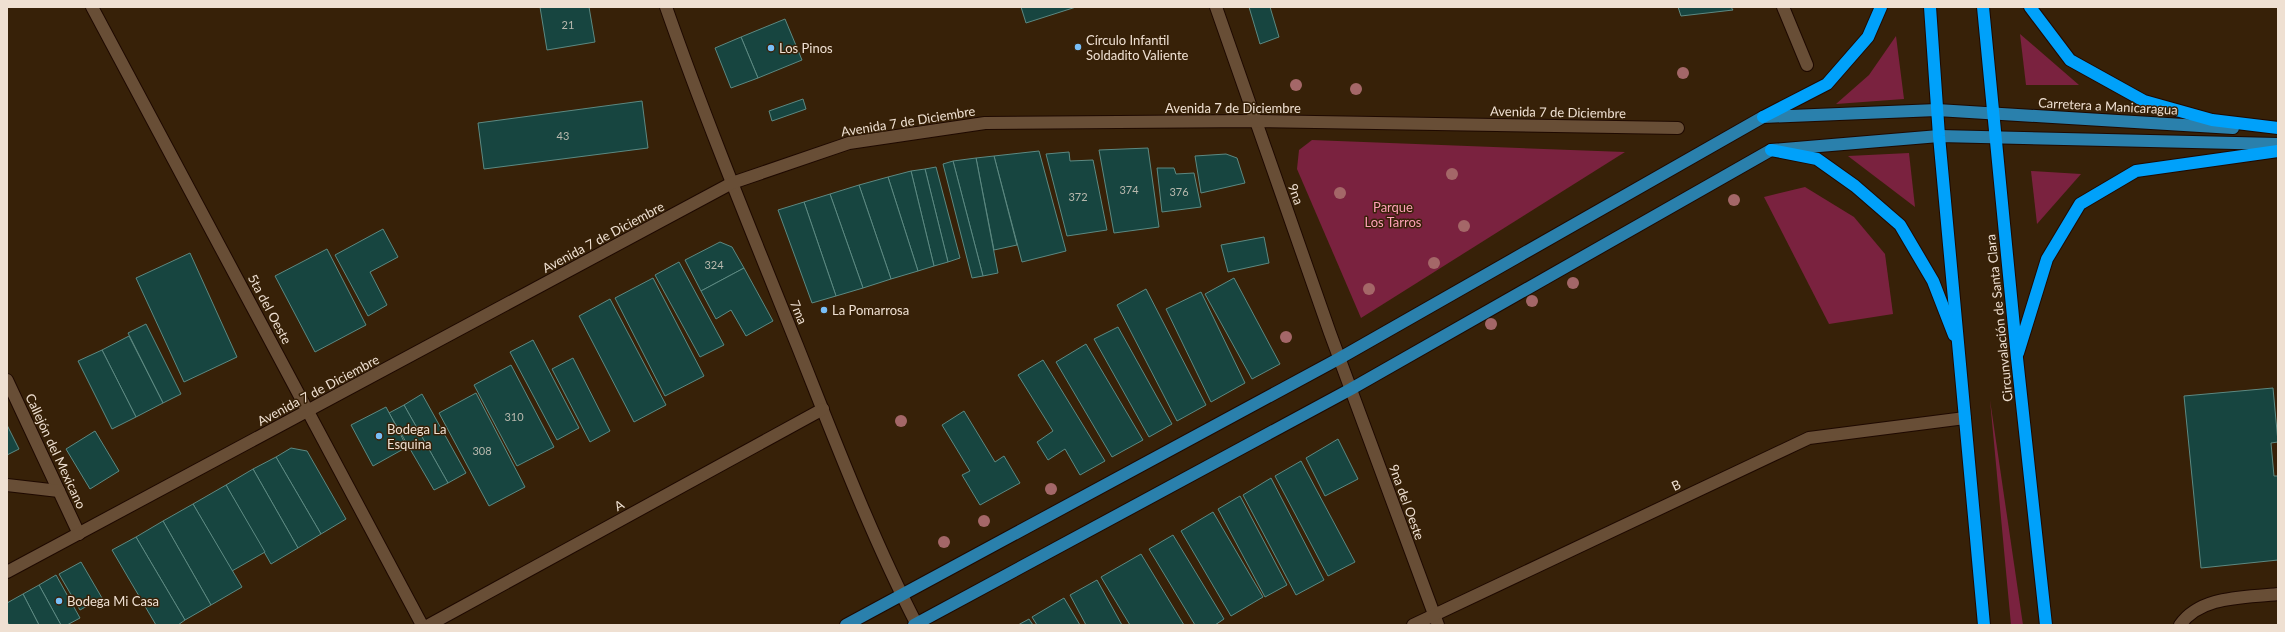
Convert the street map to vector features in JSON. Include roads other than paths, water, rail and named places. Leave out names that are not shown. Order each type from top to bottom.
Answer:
[{"type":"highway","points":[[1762,117],[1827,84],[1868,37],[1881,7]]},
{"type":"highway","points":[[1930,7],[1938,136],[1984,625]]},
{"type":"highway","name":"Circunvalación de Santa Clara","points":[[1983,7],[2017,358],[2046,625]]},
{"type":"highway","points":[[2030,7],[2070,60],[2144,100],[2212,120],[2278,129]]},
{"type":"highway","points":[[1771,150],[1817,159],[1855,186],[1900,225],[1933,281],[1959,349]]},
{"type":"highway","points":[[2017,358],[2047,259],[2080,204],[2136,171],[2278,152]]},
{"type":"main road","name":"Carretera a Manicaragua","points":[[1762,117],[1937,110],[2278,129]]},
{"type":"main road","points":[[846,625],[1340,358],[1762,117]]},
{"type":"main road","points":[[916,625],[1351,389],[1771,150],[1938,136],[2278,144]]},
{"type":"street","name":"5ta del Oeste","points":[[92,7],[422,625]]},
{"type":"street","name":"7ma","points":[[666,7],[732,183],[823,409],[901,595],[916,625]]},
{"type":"street","name":"9na","points":[[1216,7],[1255,121],[1351,389]]},
{"type":"street","points":[[1783,7],[1807,65]]},
{"type":"street","name":"Avenida 7 de Diciembre","points":[[7,572],[732,183],[849,143],[985,123],[1255,121],[1678,128]]},
{"type":"street","name":"Callejón del Mexicano","points":[[7,380],[79,534]]},
{"type":"street","name":"9na del Oeste","points":[[1351,389],[1435,620]]},
{"type":"street","name":"A","points":[[428,625],[823,409]]},
{"type":"street","name":"B","points":[[1413,625],[1435,620],[1809,438],[1965,418]]},
{"type":"street","points":[[7,485],[59,491]]},
{"type":"street","points":[[2180,625],[2186,616],[2200,606],[2217,601],[2278,594]]},
{"type":"place","name":"Círculo Infantil Soldadito Valiente","points":[[1078,47]]},
{"type":"place","name":"Los Pinos","points":[[771,48]]},
{"type":"place","name":"La Pomarrosa","points":[[824,310]]},
{"type":"place","name":"Bodega La Esquina","points":[[379,436]]},
{"type":"place","name":"Bodega Mi Casa","points":[[59,601]]},
{"type":"park label","name":"Parque Los Tarros","points":[[1393,214]]}]
